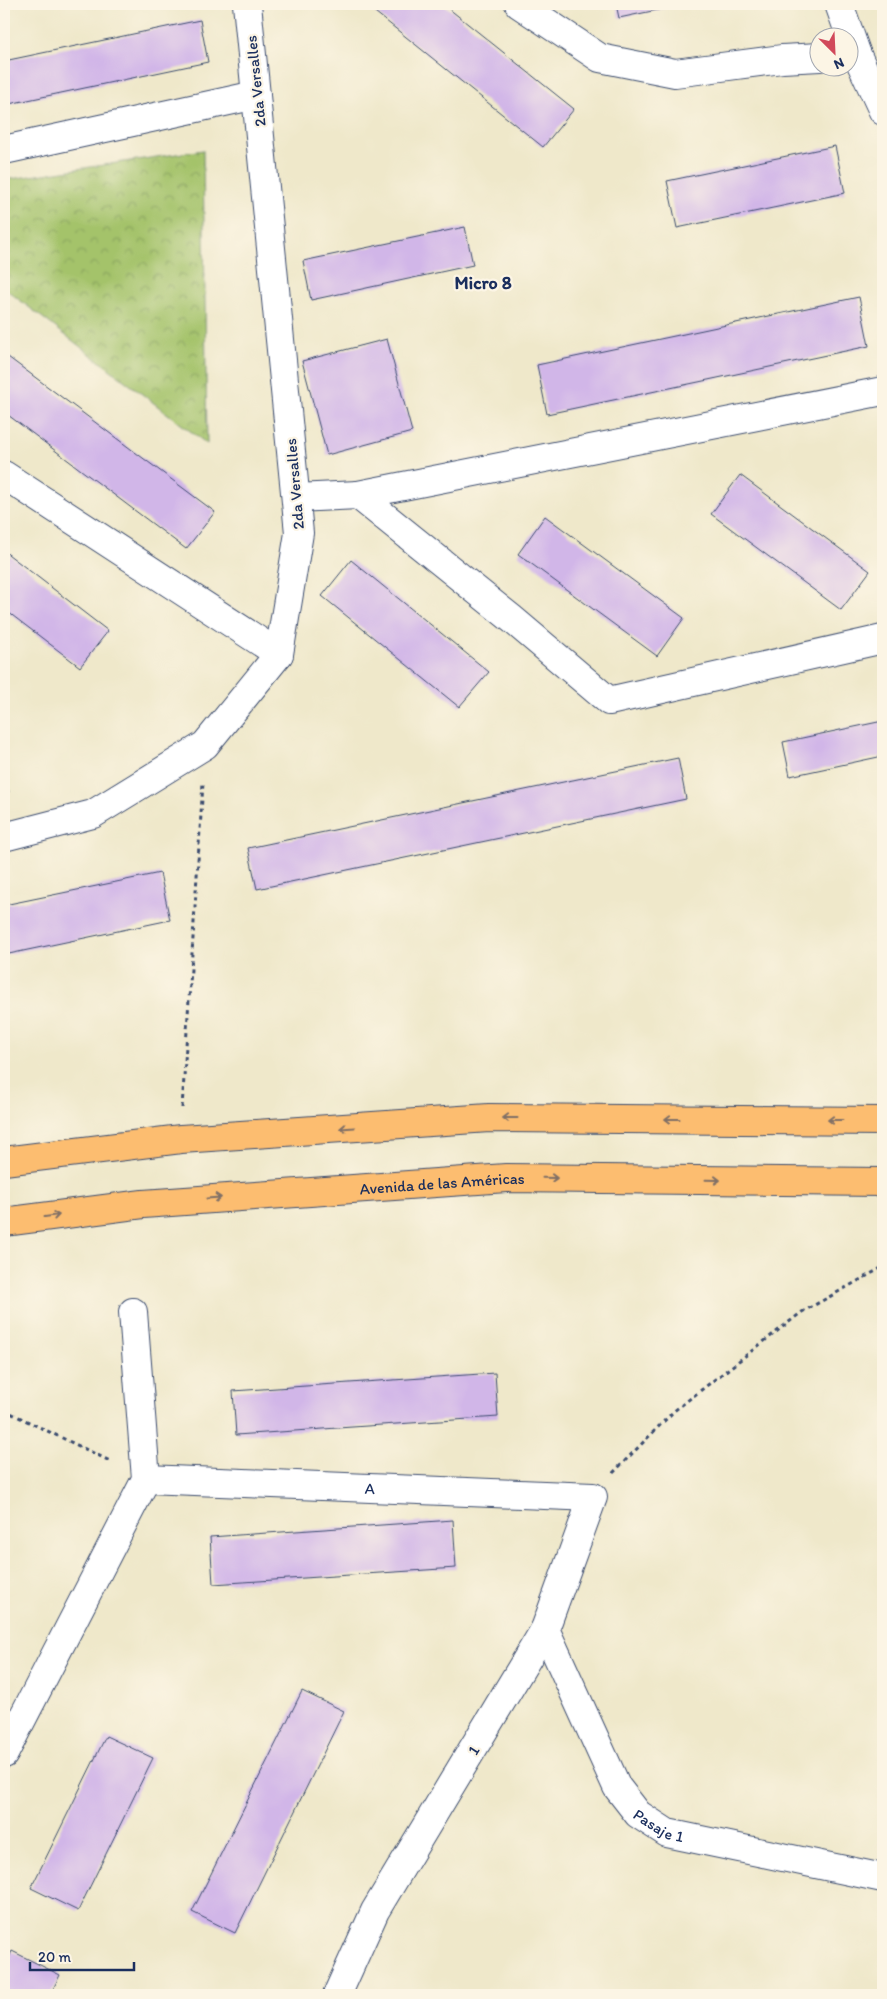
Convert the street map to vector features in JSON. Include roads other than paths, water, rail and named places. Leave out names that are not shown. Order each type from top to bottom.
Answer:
[{"type":"main road","points":[[4,1161],[180,1139],[489,1118],[883,1120]]},
{"type":"main road","name":"Avenida de las Américas","points":[[4,1222],[143,1204],[506,1178],[883,1182]]},
{"type":"street","name":"2da Versalles","points":[[4,837],[93,814],[206,745],[278,654],[299,533],[247,4]]},
{"type":"street","points":[[519,4],[600,58],[675,72],[782,59],[810,58]]},
{"type":"street","points":[[839,4],[846,28]]},
{"type":"street","points":[[860,68],[883,111]]},
{"type":"street","points":[[4,150],[256,95]]},
{"type":"street","points":[[296,498],[358,495],[883,391]]},
{"type":"street","points":[[4,475],[278,654]]},
{"type":"street","points":[[358,495],[512,619],[609,701],[883,639]]},
{"type":"street","points":[[4,1754],[146,1479],[133,1312]]},
{"type":"street","name":"A","points":[[146,1479],[593,1497]]},
{"type":"street","name":"1","points":[[336,1995],[375,1911],[545,1629],[593,1497]]},
{"type":"street","name":"Pasaje 1","points":[[545,1629],[617,1787],[638,1814],[667,1833],[883,1878]]},
{"type":"district","name":"Micro 8","points":[[483,283]]}]
